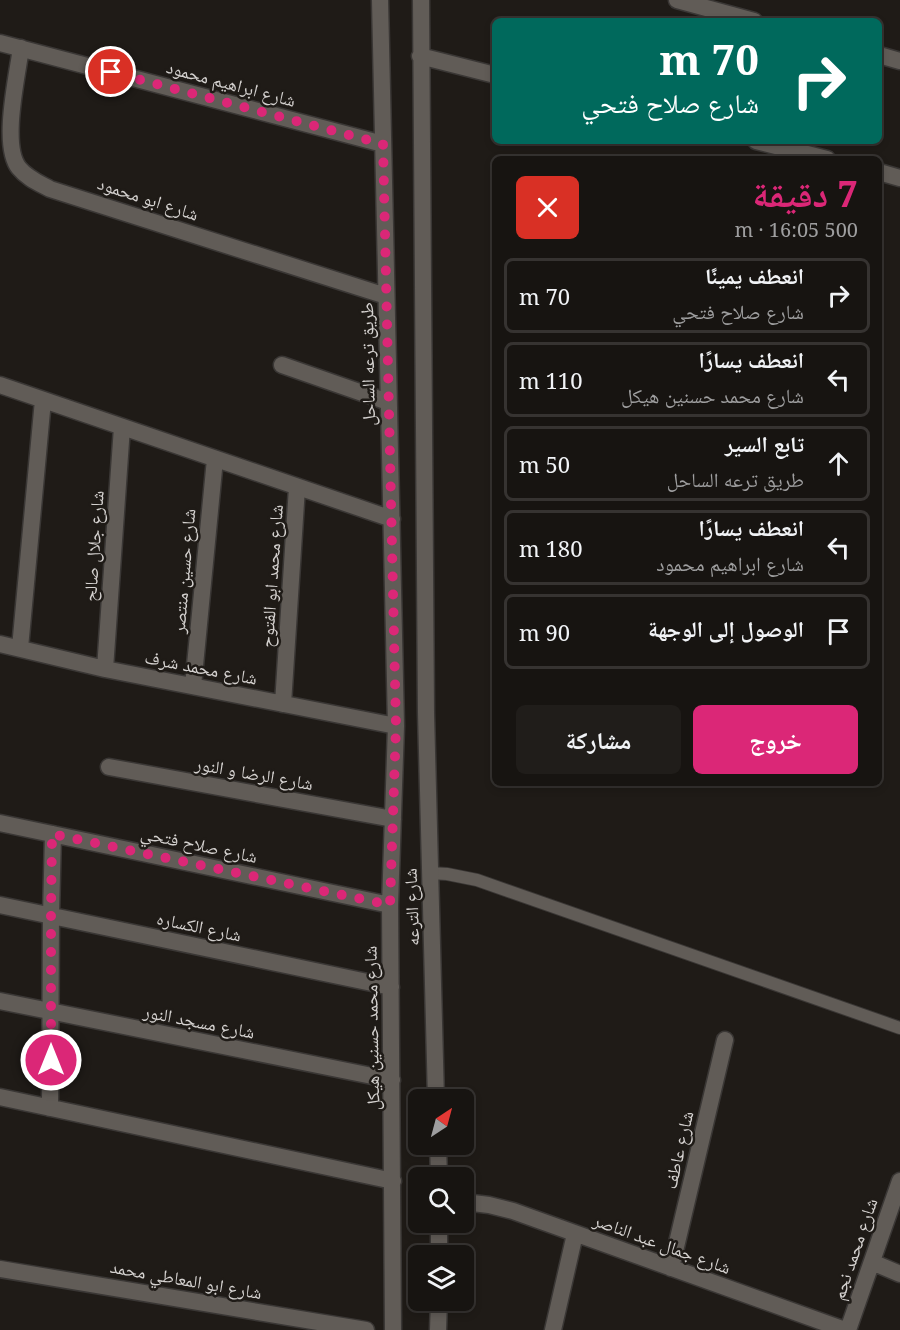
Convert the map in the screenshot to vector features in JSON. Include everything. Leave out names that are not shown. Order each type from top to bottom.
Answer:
[{"type":"street","name":"طريق ترعه الساحل","points":[[380,0],[396,726]]},
{"type":"street","points":[[421,0],[420,56],[492,74]]},
{"type":"street","points":[[677,0],[743,18]]},
{"type":"street","name":"شارع ابراهيم محمود","points":[[0,43],[383,144]]},
{"type":"street","name":"شارع ابو محمود","points":[[21,48],[10,130],[15,161],[27,175],[50,189],[386,296]]},
{"type":"street","name":"شارع الترعه","points":[[420,56],[426,712],[436,1089]]},
{"type":"street","points":[[882,56],[900,61]]},
{"type":"street","points":[[768,144],[815,156]]},
{"type":"street","points":[[882,173],[900,178]]},
{"type":"street","points":[[282,365],[388,402]]},
{"type":"street","points":[[0,385],[392,519]]},
{"type":"street","points":[[20,648],[43,400]]},
{"type":"street","name":"شارع جلال صالح","points":[[105,669],[122,427]]},
{"type":"street","name":"شارع حسين منتصر","points":[[193,686],[215,459]]},
{"type":"street","name":"شارع محمد ابو الفتوح","points":[[283,704],[297,487]]},
{"type":"street","name":"شارع محمد شرف","points":[[0,644],[105,669],[396,726]]},
{"type":"street","name":"شارع محمد حسنين هيكل","points":[[393,1330],[390,905],[396,726]]},
{"type":"street","name":"شارع الرضا و النور","points":[[109,767],[393,819]]},
{"type":"street","name":"شارع صلاح فتحي","points":[[0,823],[390,905]]},
{"type":"street","points":[[50,1108],[52,834]]},
{"type":"street","name":"شارع الكساره","points":[[0,904],[391,987]]},
{"type":"street","name":"شارع مسجد النور","points":[[0,1001],[392,1080]]},
{"type":"street","name":"شارع عاطف","points":[[671,1268],[725,1040]]},
{"type":"street","points":[[0,1097],[393,1181]]},
{"type":"street","name":"شارع محمد نجم","points":[[846,1330],[899,1185]]},
{"type":"street","name":"شارع جمال عبد الناصر","points":[[474,1203],[513,1212],[846,1330]]},
{"type":"street","points":[[553,1330],[575,1234]]},
{"type":"street","points":[[872,1262],[900,1274]]},
{"type":"street","name":"شارع ابو المعاطي محمد","points":[[0,1269],[366,1330]]},
{"type":"street","points":[[438,1330],[439,1311]]},
{"type":"lane","points":[[430,873],[477,880],[900,1028]]},
{"type":"route","points":[[51,1060],[52,834],[390,905],[396,726],[383,144],[111,72]]}]
